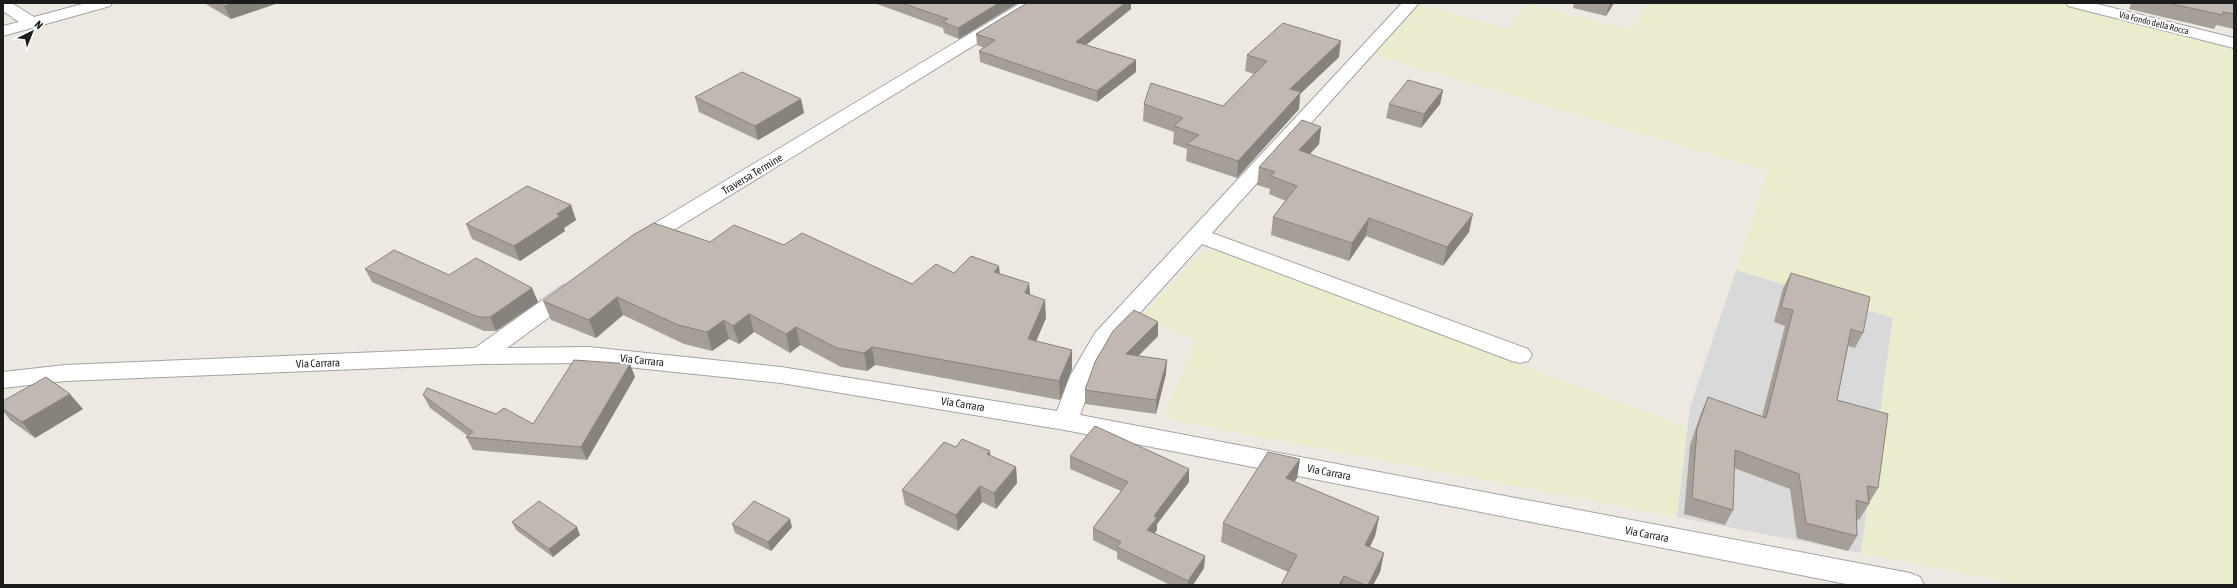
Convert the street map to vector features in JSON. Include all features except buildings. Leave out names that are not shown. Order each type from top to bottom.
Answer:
[{"type":"street","points":[[3,31],[104,3]]},
{"type":"street","name":"Traversa Termine","points":[[624,252],[1032,3]]},
{"type":"street","points":[[1065,421],[1082,376],[1103,339],[1411,3]]},
{"type":"street","name":"Via Fondo della Rocca","points":[[2074,3],[2234,43]]},
{"type":"street","points":[[3,4],[32,23]]},
{"type":"street","points":[[1199,235],[1520,355]]},
{"type":"street","points":[[480,356],[587,279]]},
{"type":"street","name":"Via Carrara","points":[[3,380],[65,373],[480,356],[589,355],[781,375],[1065,421],[1910,585]]},
{"type":"shaded area","points":[[1736,270],[1893,317],[1861,553],[1677,517],[1690,407]]},
{"type":"green space","points":[[1527,3],[1630,30],[1649,3],[2065,3],[2234,45],[2234,585],[2023,585],[1861,553],[1893,318],[1736,270],[1768,171],[1372,54],[1419,4],[1508,29]]},
{"type":"green space","points":[[1203,251],[1222,253],[1686,427],[1677,517],[1163,418],[1197,340],[1140,318]]}]
